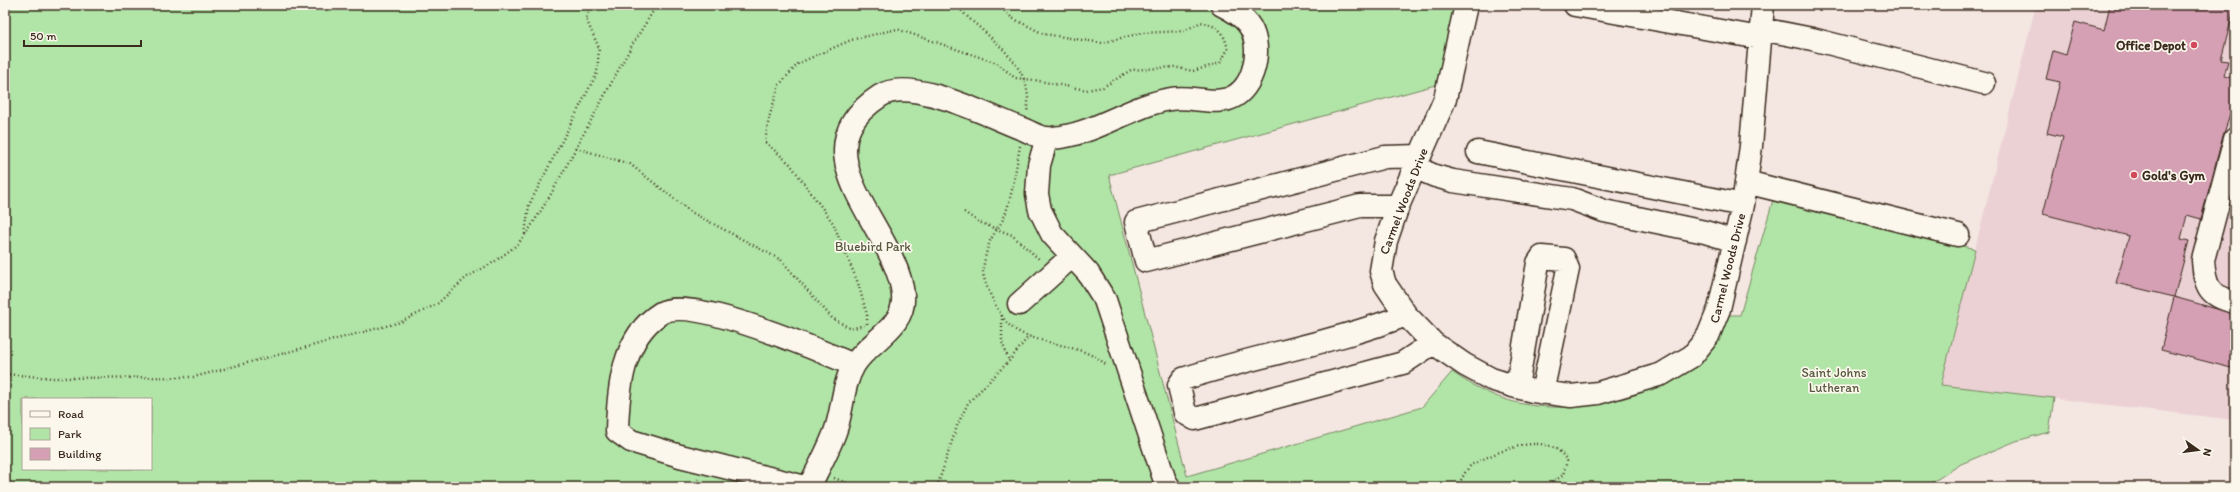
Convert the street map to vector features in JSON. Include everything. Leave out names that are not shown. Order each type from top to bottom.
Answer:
[{"type":"street","points":[[854,365],[782,336],[727,318],[683,309],[661,312],[645,328],[630,349],[618,401],[617,431],[631,441],[659,450],[810,482],[836,431],[843,395],[854,365],[873,344],[888,331],[901,313],[903,295],[897,275],[884,244],[849,178],[845,158],[846,140],[848,134],[853,122],[867,105],[882,94],[906,89],[957,102],[1047,138],[1077,134],[1171,98],[1224,101],[1236,95],[1245,86],[1253,70],[1256,56],[1255,42],[1249,24],[1222,5]]},
{"type":"street","name":"Carmel Woods Drive","points":[[1466,5],[1445,99],[1398,206],[1386,241],[1381,271],[1385,284],[1406,315],[1433,343],[1465,365],[1491,379],[1517,387],[1542,393],[1571,396],[1598,393],[1662,374],[1692,356],[1708,336],[1714,323],[1743,205],[1751,146],[1763,5]]},
{"type":"street","points":[[1575,5],[1761,34],[1812,39],[1984,83]]},
{"type":"street","points":[[1047,138],[1039,165],[1037,194],[1040,210],[1052,234],[1088,273],[1105,300],[1165,481],[1169,487]]},
{"type":"street","points":[[2235,139],[2203,260],[2204,276],[2209,290],[2221,299],[2235,302]]},
{"type":"street","points":[[1478,152],[1743,205]]},
{"type":"street","points":[[1398,206],[1360,206],[1146,261],[1136,222],[1384,157],[1417,162],[1435,176],[1453,181],[1572,199],[1604,211],[1705,232],[1735,241]]},
{"type":"street","points":[[1746,182],[1958,235]]},
{"type":"street","points":[[1011,310],[1071,256]]},
{"type":"street","points":[[1517,387],[1538,263],[1542,256],[1564,259],[1568,269],[1542,393]]},
{"type":"street","points":[[1406,315],[1372,329],[1226,365],[1183,379],[1179,385],[1184,413],[1194,419],[1403,363],[1433,343]]},
{"type":"path","points":[[525,234],[529,205],[597,72],[599,48],[586,18],[590,5]]},
{"type":"path","points":[[5,374],[52,378],[180,378],[210,373],[226,367],[401,322],[437,304],[467,277],[494,262],[517,245],[550,196],[642,28],[657,5]]},
{"type":"path","points":[[576,148],[630,164],[691,212],[781,260],[832,318],[851,329],[867,324],[867,315],[858,283],[833,223],[790,164],[765,142],[769,118],[779,86],[799,63],[850,40],[897,29],[997,63],[1015,78],[1086,90],[1103,87],[1131,70],[1174,67],[1193,71],[1220,63],[1228,49],[1225,37],[1217,26],[1201,22],[1184,30],[1141,33],[1102,43],[1044,34],[1012,18],[998,5]]},
{"type":"path","points":[[964,212],[979,222],[1012,235],[1024,244],[1052,273]]},
{"type":"path","points":[[1009,361],[1002,342],[1011,310]]},
{"type":"path","points":[[937,487],[950,446],[968,403],[1009,361],[1029,336]]},
{"type":"path","points":[[1457,487],[1471,465],[1519,446],[1536,444],[1549,446],[1562,453],[1567,461],[1563,475],[1546,487]]},
{"type":"path","points":[[810,482],[858,487]]},
{"type":"shaded area","points":[[2036,5],[2235,5],[2235,420],[1941,385]]},
{"type":"green space","name":"Bluebird Park","points":[[5,5],[1455,5],[1439,84],[1109,175],[1187,476],[1422,407],[1452,372],[1498,397],[1529,405],[1549,407],[1591,405],[1612,401],[1653,388],[1688,368],[1703,351],[1728,315],[1740,315],[1773,200],[1975,249],[1941,385],[2054,398],[2049,432],[2016,441],[1961,464],[1925,487],[5,487]]},
{"type":"building","name":"Gold's Gym","points":[[2110,5],[2235,5],[2221,60],[2228,61],[2224,76],[2235,79],[2235,116],[2230,115],[2223,136],[2201,219],[2187,215],[2181,239],[2189,241],[2174,297],[2116,283],[2129,236],[2043,214],[2063,137],[2047,133],[2060,82],[2046,79],[2053,51],[2066,55],[2075,22],[2104,30]]},
{"type":"building","points":[[2174,297],[2235,314],[2235,369],[2161,350]]},
{"type":"place","name":"Office Depot","points":[[2194,45]]},
{"type":"place","name":"Gold's Gym","points":[[2134,175]]},
{"type":"park label","name":"Saint Johns Lutheran","points":[[1834,380]]}]
